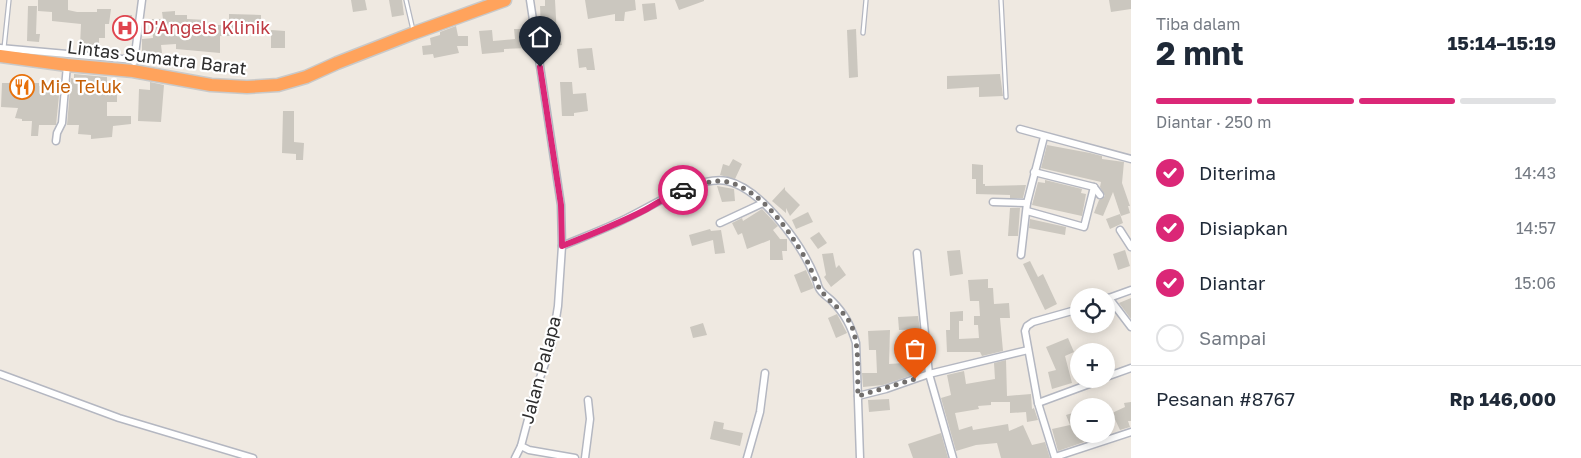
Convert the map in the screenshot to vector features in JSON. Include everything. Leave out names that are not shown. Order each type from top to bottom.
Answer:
[{"type":"highway","name":"Lintas Sumatra Barat","points":[[2,52],[67,65],[134,65],[211,85],[247,87],[278,85],[306,77],[414,33],[505,0]]},
{"type":"street","points":[[2,52],[134,65],[142,0]]},
{"type":"street","name":"Jalan Palapa","points":[[530,0],[561,205],[562,246],[558,306],[552,344],[536,389],[521,446],[530,450],[575,458]]},
{"type":"street","points":[[56,141],[57,133],[62,123],[67,65]]},
{"type":"street","points":[[1020,129],[1131,159]]},
{"type":"street","points":[[1020,255],[1027,203],[1044,137]]},
{"type":"street","points":[[1034,172],[1094,187],[1100,195]]},
{"type":"street","points":[[562,246],[647,209],[665,197],[714,181],[727,182],[763,203],[791,235],[812,270],[819,288],[842,312],[852,326],[856,343],[860,458]]},
{"type":"street","points":[[1027,211],[1084,227],[1094,187]]},
{"type":"street","points":[[993,202],[1027,203]]},
{"type":"street","points":[[720,223],[763,203]]},
{"type":"street","points":[[1120,230],[1131,247]]},
{"type":"street","points":[[917,254],[929,374],[953,458]]},
{"type":"street","points":[[1115,296],[1131,290]]},
{"type":"street","points":[[1115,307],[1131,328]]},
{"type":"street","points":[[1070,311],[1032,322],[1025,331],[1038,403],[1055,458],[1131,432]]},
{"type":"street","points":[[858,396],[886,389],[929,374],[1028,350]]},
{"type":"street","points":[[1115,374],[1131,368]]},
{"type":"street","points":[[747,458],[760,412],[764,373]]},
{"type":"street","points":[[0,374],[119,418],[253,458]]},
{"type":"street","points":[[1038,403],[1078,388]]},
{"type":"street","points":[[585,458],[590,419],[588,400]]},
{"type":"street","points":[[515,458],[521,446]]},
{"type":"lane","points":[[2,52],[9,0]]},
{"type":"lane","points":[[406,0],[414,33]]},
{"type":"lane","points":[[863,33],[866,0]]},
{"type":"lane","points":[[1001,0],[1006,98]]},
{"type":"building","points":[[38,0],[68,0],[68,10],[77,12],[97,12],[97,9],[111,9],[109,24],[105,24],[105,38],[99,38],[99,45],[80,46],[81,24],[52,21],[52,12],[38,11]]},
{"type":"building","points":[[351,0],[365,0],[367,10],[353,12]]},
{"type":"building","points":[[389,0],[402,0],[404,15],[392,17]]},
{"type":"building","points":[[545,0],[555,0],[557,37],[560,36],[562,45],[542,48],[540,6],[545,6]]},
{"type":"building","points":[[585,0],[635,0],[636,10],[625,12],[624,21],[615,21],[615,14],[588,19]]},
{"type":"building","points":[[675,0],[704,0],[704,1],[679,10]]},
{"type":"building","points":[[1109,0],[1131,0],[1131,9],[1111,12]]},
{"type":"building","points":[[655,3],[657,19],[644,21],[642,4]]},
{"type":"building","points":[[28,6],[37,6],[36,34],[40,34],[39,42],[27,41]]},
{"type":"building","points":[[175,11],[175,15],[187,15],[187,19],[206,20],[205,25],[229,25],[229,14],[261,15],[261,26],[249,26],[249,36],[220,36],[220,53],[176,49],[176,44],[161,45],[162,53],[142,54],[142,39],[153,38],[152,19],[163,19],[162,12]]},
{"type":"building","points":[[123,15],[132,15],[131,31],[123,30]]},
{"type":"building","points":[[456,26],[458,36],[468,36],[468,46],[457,46],[459,53],[434,58],[433,54],[423,55],[422,46],[431,45],[430,38]]},
{"type":"building","points":[[514,29],[529,29],[529,48],[504,49],[504,52],[482,54],[479,31],[492,30],[493,41],[515,39]]},
{"type":"building","points":[[856,29],[858,77],[849,78],[847,30]]},
{"type":"building","points":[[271,30],[285,31],[285,48],[271,48]]},
{"type":"building","points":[[592,48],[595,70],[587,70],[586,67],[579,68],[577,49]]},
{"type":"building","points":[[74,74],[107,77],[107,86],[117,86],[117,102],[107,102],[107,116],[131,116],[131,124],[113,126],[112,137],[91,139],[91,135],[78,134],[79,125],[67,125],[71,78],[74,79]]},
{"type":"building","points":[[1000,74],[1003,96],[979,97],[979,87],[947,89],[947,76]]},
{"type":"building","points":[[150,82],[164,85],[161,122],[138,121],[139,89],[150,90]]},
{"type":"building","points":[[560,82],[572,82],[573,94],[586,93],[588,111],[574,113],[574,116],[562,116]]},
{"type":"building","points":[[2,83],[39,83],[39,86],[60,86],[56,125],[39,125],[38,136],[31,136],[32,121],[22,121],[22,119],[15,118],[18,108],[1,107]]},
{"type":"building","points":[[283,111],[294,111],[294,142],[304,143],[303,160],[296,160],[296,154],[282,153]]},
{"type":"building","points":[[1047,145],[1102,156],[1102,159],[1124,162],[1122,183],[1130,206],[1128,206],[1130,213],[1121,216],[1113,192],[1103,216],[1094,213],[1099,200],[1105,196],[1100,187],[1101,182],[1041,168]]},
{"type":"building","points":[[733,159],[742,164],[735,179],[720,175],[723,164],[729,166]]},
{"type":"building","points":[[972,164],[983,165],[983,184],[985,186],[1026,185],[1023,198],[1010,198],[1010,195],[976,194],[976,179],[972,179]]},
{"type":"building","points":[[1045,180],[1082,189],[1081,193],[1086,194],[1082,216],[1032,205],[1038,182],[1045,183]]},
{"type":"building","points":[[717,186],[734,189],[735,201],[722,202]]},
{"type":"building","points":[[785,187],[785,190],[800,205],[790,216],[786,208],[786,213],[772,201]]},
{"type":"building","points":[[1010,208],[1020,208],[1018,236],[1008,236]]},
{"type":"building","points":[[762,209],[778,226],[773,230],[780,239],[787,239],[787,251],[782,251],[783,260],[770,260],[770,240],[747,249],[742,233],[738,235],[732,223],[742,218],[743,221]]},
{"type":"building","points":[[808,212],[813,222],[796,229],[792,220]]},
{"type":"building","points":[[1120,214],[1123,223],[1110,229],[1106,219]]},
{"type":"building","points":[[1030,219],[1066,227],[1065,235],[1029,228]]},
{"type":"building","points":[[710,229],[711,231],[721,230],[725,253],[715,254],[713,240],[692,246],[689,235]]},
{"type":"building","points":[[819,232],[827,243],[818,249],[810,238]]},
{"type":"building","points":[[960,250],[963,274],[950,276],[947,251]]},
{"type":"building","points":[[1125,250],[1130,266],[1118,270],[1113,254]]},
{"type":"building","points":[[833,253],[836,268],[839,265],[846,275],[831,287],[824,277],[826,275],[822,254]]},
{"type":"building","points":[[1030,261],[1038,277],[1043,274],[1057,304],[1045,310],[1023,264]]},
{"type":"building","points":[[806,270],[814,288],[801,293],[794,275]]},
{"type":"building","points":[[988,279],[988,288],[993,288],[994,304],[1009,303],[1010,318],[1000,318],[1003,351],[982,356],[980,352],[947,352],[946,330],[950,330],[950,312],[963,311],[963,321],[959,321],[959,339],[979,338],[978,325],[974,325],[974,316],[980,316],[979,301],[970,301],[968,280]]},
{"type":"building","points":[[1131,298],[1131,319],[1119,303]]},
{"type":"building","points":[[837,314],[847,333],[836,338],[828,318]]},
{"type":"building","points":[[918,316],[920,329],[899,330],[898,317]]},
{"type":"building","points":[[703,323],[707,335],[693,338],[690,327]]},
{"type":"building","points":[[890,330],[889,364],[904,363],[904,349],[919,349],[919,362],[923,362],[924,371],[883,385],[863,387],[862,373],[877,373],[876,350],[869,350],[868,331]]},
{"type":"building","points":[[1068,338],[1070,354],[1065,356],[1070,384],[1052,389],[1048,372],[1056,370],[1046,347]]},
{"type":"building","points":[[1006,360],[1007,396],[1031,394],[1032,409],[1034,408],[1038,420],[1027,422],[1026,412],[1010,413],[1010,402],[991,402],[991,405],[978,406],[979,409],[955,413],[959,430],[972,426],[973,430],[1008,424],[1009,431],[1023,425],[1032,445],[1045,442],[1050,458],[1001,458],[997,443],[976,445],[956,451],[941,398],[951,395],[947,375],[964,371],[966,384],[995,379],[994,363]]},
{"type":"building","points":[[889,399],[890,410],[869,412],[868,400]]},
{"type":"building","points":[[1131,402],[1131,421],[1128,421],[1130,427],[1120,430],[1115,419],[1115,412],[1125,407],[1124,403]]},
{"type":"building","points":[[1070,414],[1070,425],[1066,415]]},
{"type":"building","points":[[714,421],[724,423],[723,429],[743,433],[740,446],[710,439]]},
{"type":"building","points":[[1070,425],[1070,443],[1081,443],[1058,451],[1052,429]]},
{"type":"building","points":[[941,433],[948,458],[913,458],[908,444]]},
{"type":"way so far","points":[[683,190],[714,181],[727,182],[752,194],[776,216],[791,235],[808,263],[819,288],[842,312],[852,326],[856,343],[858,396],[915,379]]},
{"type":"place","name":"D'Angels Klinik","points":[[125,28]]},
{"type":"place","name":"Mie Teluk","points":[[22,87]]},
{"type":"route","points":[[540,67],[561,205],[562,246],[624,220],[647,209],[665,197],[683,190]]}]
